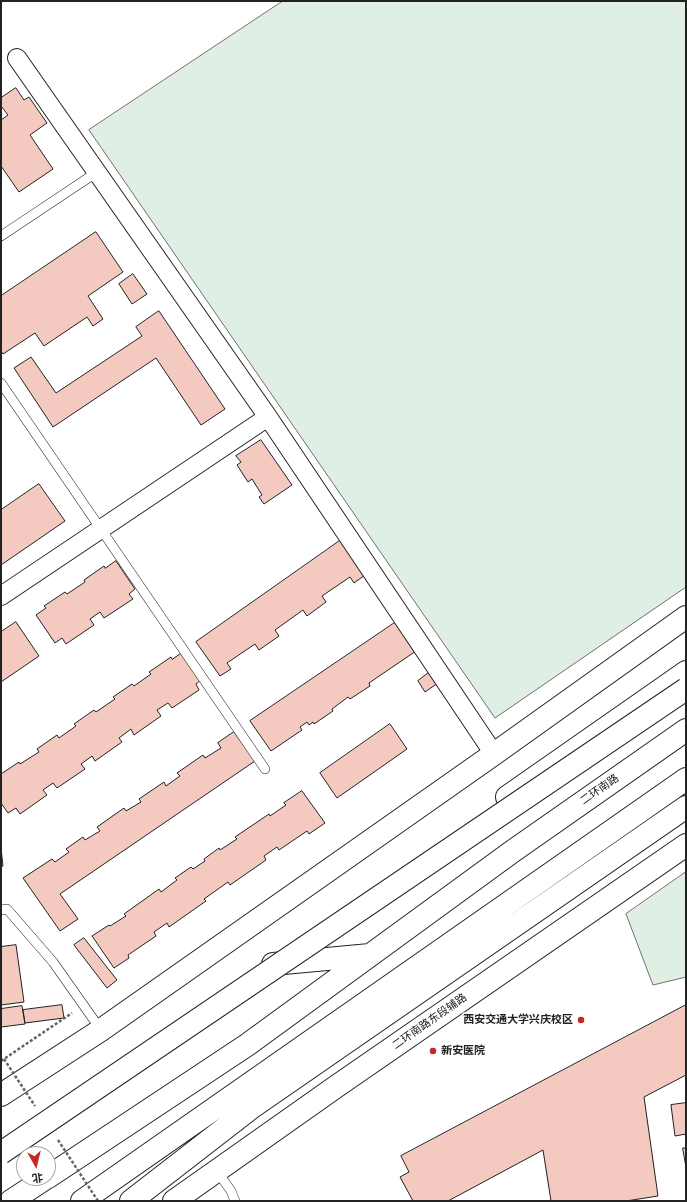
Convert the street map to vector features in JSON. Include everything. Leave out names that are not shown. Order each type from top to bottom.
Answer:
[{"type":"main road","points":[[4,1093],[101,1030],[686,617]]},
{"type":"main road","points":[[1,1148],[65,1106],[686,672]]},
{"type":"main road","points":[[1,1153],[686,689]]},
{"type":"main road","name":"二环南路","points":[[56,1171],[247,1045],[513,851],[686,730]]},
{"type":"main road","points":[[82,1201],[686,779]]},
{"type":"main road","points":[[131,1201],[251,1108],[686,807]]},
{"type":"main road","name":"二环南路东段辅路","points":[[174,1201],[337,1086],[686,845]]},
{"type":"main road","points":[[267,964],[370,956]]},
{"type":"main road","name":"二环南路","points":[[11,1201],[34,1186]]},
{"type":"street","points":[[17,58],[268,417],[494,754]]},
{"type":"street","points":[[1,596],[268,417]]},
{"type":"lane","points":[[1,236],[97,172]]},
{"type":"lane","points":[[1,383],[265,769]]},
{"type":"lane","points":[[1,910],[7,909],[53,962],[101,1030]]},
{"type":"lane","points":[[217,1171],[231,1191],[235,1201]]},
{"type":"path","points":[[1,1061],[84,1005]]},
{"type":"green space","points":[[283,1],[686,1],[686,587],[495,718],[89,130]]},
{"type":"green space","points":[[686,872],[686,977],[653,985],[626,914]]},
{"type":"building","points":[[16,88],[24,100],[29,97],[47,123],[30,135],[53,169],[19,192],[1,166],[1,120],[8,115],[1,106],[1,98]]},
{"type":"building","points":[[96,232],[123,272],[88,296],[103,319],[93,326],[87,317],[44,346],[35,333],[3,354],[1,351],[1,296]]},
{"type":"building","points":[[133,274],[147,294],[132,304],[119,284]]},
{"type":"building","points":[[159,311],[225,409],[201,425],[156,358],[53,427],[14,368],[31,357],[56,393],[142,336],[136,327]]},
{"type":"building","points":[[261,440],[292,485],[264,504],[259,497],[262,495],[252,479],[248,482],[237,465],[241,462],[236,456]]},
{"type":"building","points":[[39,484],[65,521],[1,565],[1,510]]},
{"type":"building","points":[[341,540],[365,575],[354,583],[350,577],[322,596],[326,602],[307,616],[303,610],[275,630],[279,636],[259,650],[255,644],[227,663],[231,669],[220,676],[196,642]]},
{"type":"building","points":[[116,561],[135,589],[129,594],[133,599],[104,618],[100,612],[90,619],[94,625],[66,644],[62,638],[55,643],[36,615],[46,608],[44,606],[65,592],[67,594],[85,582],[84,580],[104,566],[105,568]]},
{"type":"building","points":[[16,622],[39,656],[1,682],[1,632]]},
{"type":"building","points":[[396,622],[416,651],[369,683],[370,686],[350,699],[348,697],[332,709],[333,711],[314,724],[313,722],[309,725],[307,722],[300,727],[302,730],[271,751],[250,721]]},
{"type":"building","points":[[182,653],[201,680],[196,684],[199,690],[172,708],[168,703],[157,710],[161,716],[134,735],[131,729],[119,738],[122,742],[95,761],[92,756],[81,764],[85,769],[57,788],[53,783],[43,790],[47,795],[20,814],[16,808],[8,813],[1,803],[1,774],[19,762],[20,764],[39,752],[37,749],[57,735],[59,738],[76,726],[74,724],[94,710],[96,712],[115,699],[113,697],[132,684],[134,686],[151,674],[149,672],[171,657],[172,659]]},
{"type":"building","points":[[430,672],[438,683],[425,692],[418,681]]},
{"type":"building","points":[[390,724],[407,749],[337,798],[320,773]]},
{"type":"building","points":[[234,732],[255,761],[60,894],[78,919],[60,931],[23,878],[52,859],[55,862],[69,852],[66,849],[83,837],[85,840],[100,831],[97,827],[124,808],[126,811],[141,802],[139,799],[164,782],[166,786],[180,776],[177,773],[203,755],[205,758],[221,748],[218,743]]},
{"type":"building","points":[[302,791],[325,823],[309,834],[307,831],[279,850],[277,847],[264,856],[266,860],[230,885],[228,882],[204,899],[206,901],[169,927],[167,923],[154,932],[156,936],[128,955],[129,958],[114,968],[92,936],[126,916],[124,914],[159,889],[161,892],[177,880],[175,878],[191,867],[193,869],[205,861],[204,859],[219,848],[220,850],[237,839],[235,837],[269,814],[270,816],[286,805],[284,803]]},
{"type":"building","points":[[1,848],[3,866],[1,867]]},
{"type":"building","points":[[84,938],[117,980],[107,988],[74,945]]},
{"type":"building","points":[[16,945],[24,1002],[1,1005],[1,947]]},
{"type":"building","points":[[62,1005],[64,1018],[25,1023],[23,1010]]},
{"type":"building","points":[[686,1005],[686,1075],[644,1097],[658,1196],[626,1201],[551,1201],[543,1150],[448,1201],[413,1201],[400,1177],[409,1172],[401,1156]]},
{"type":"building","points":[[22,1006],[25,1024],[1,1027],[1,1009]]},
{"type":"building","points":[[686,1103],[686,1134],[675,1136],[671,1105]]},
{"type":"building","points":[[683,1148],[686,1148],[686,1167]]},
{"type":"place","name":"西安交通大学兴庆校区","points":[[581,1020]]},
{"type":"place","name":"新安医院","points":[[433,1051]]}]
